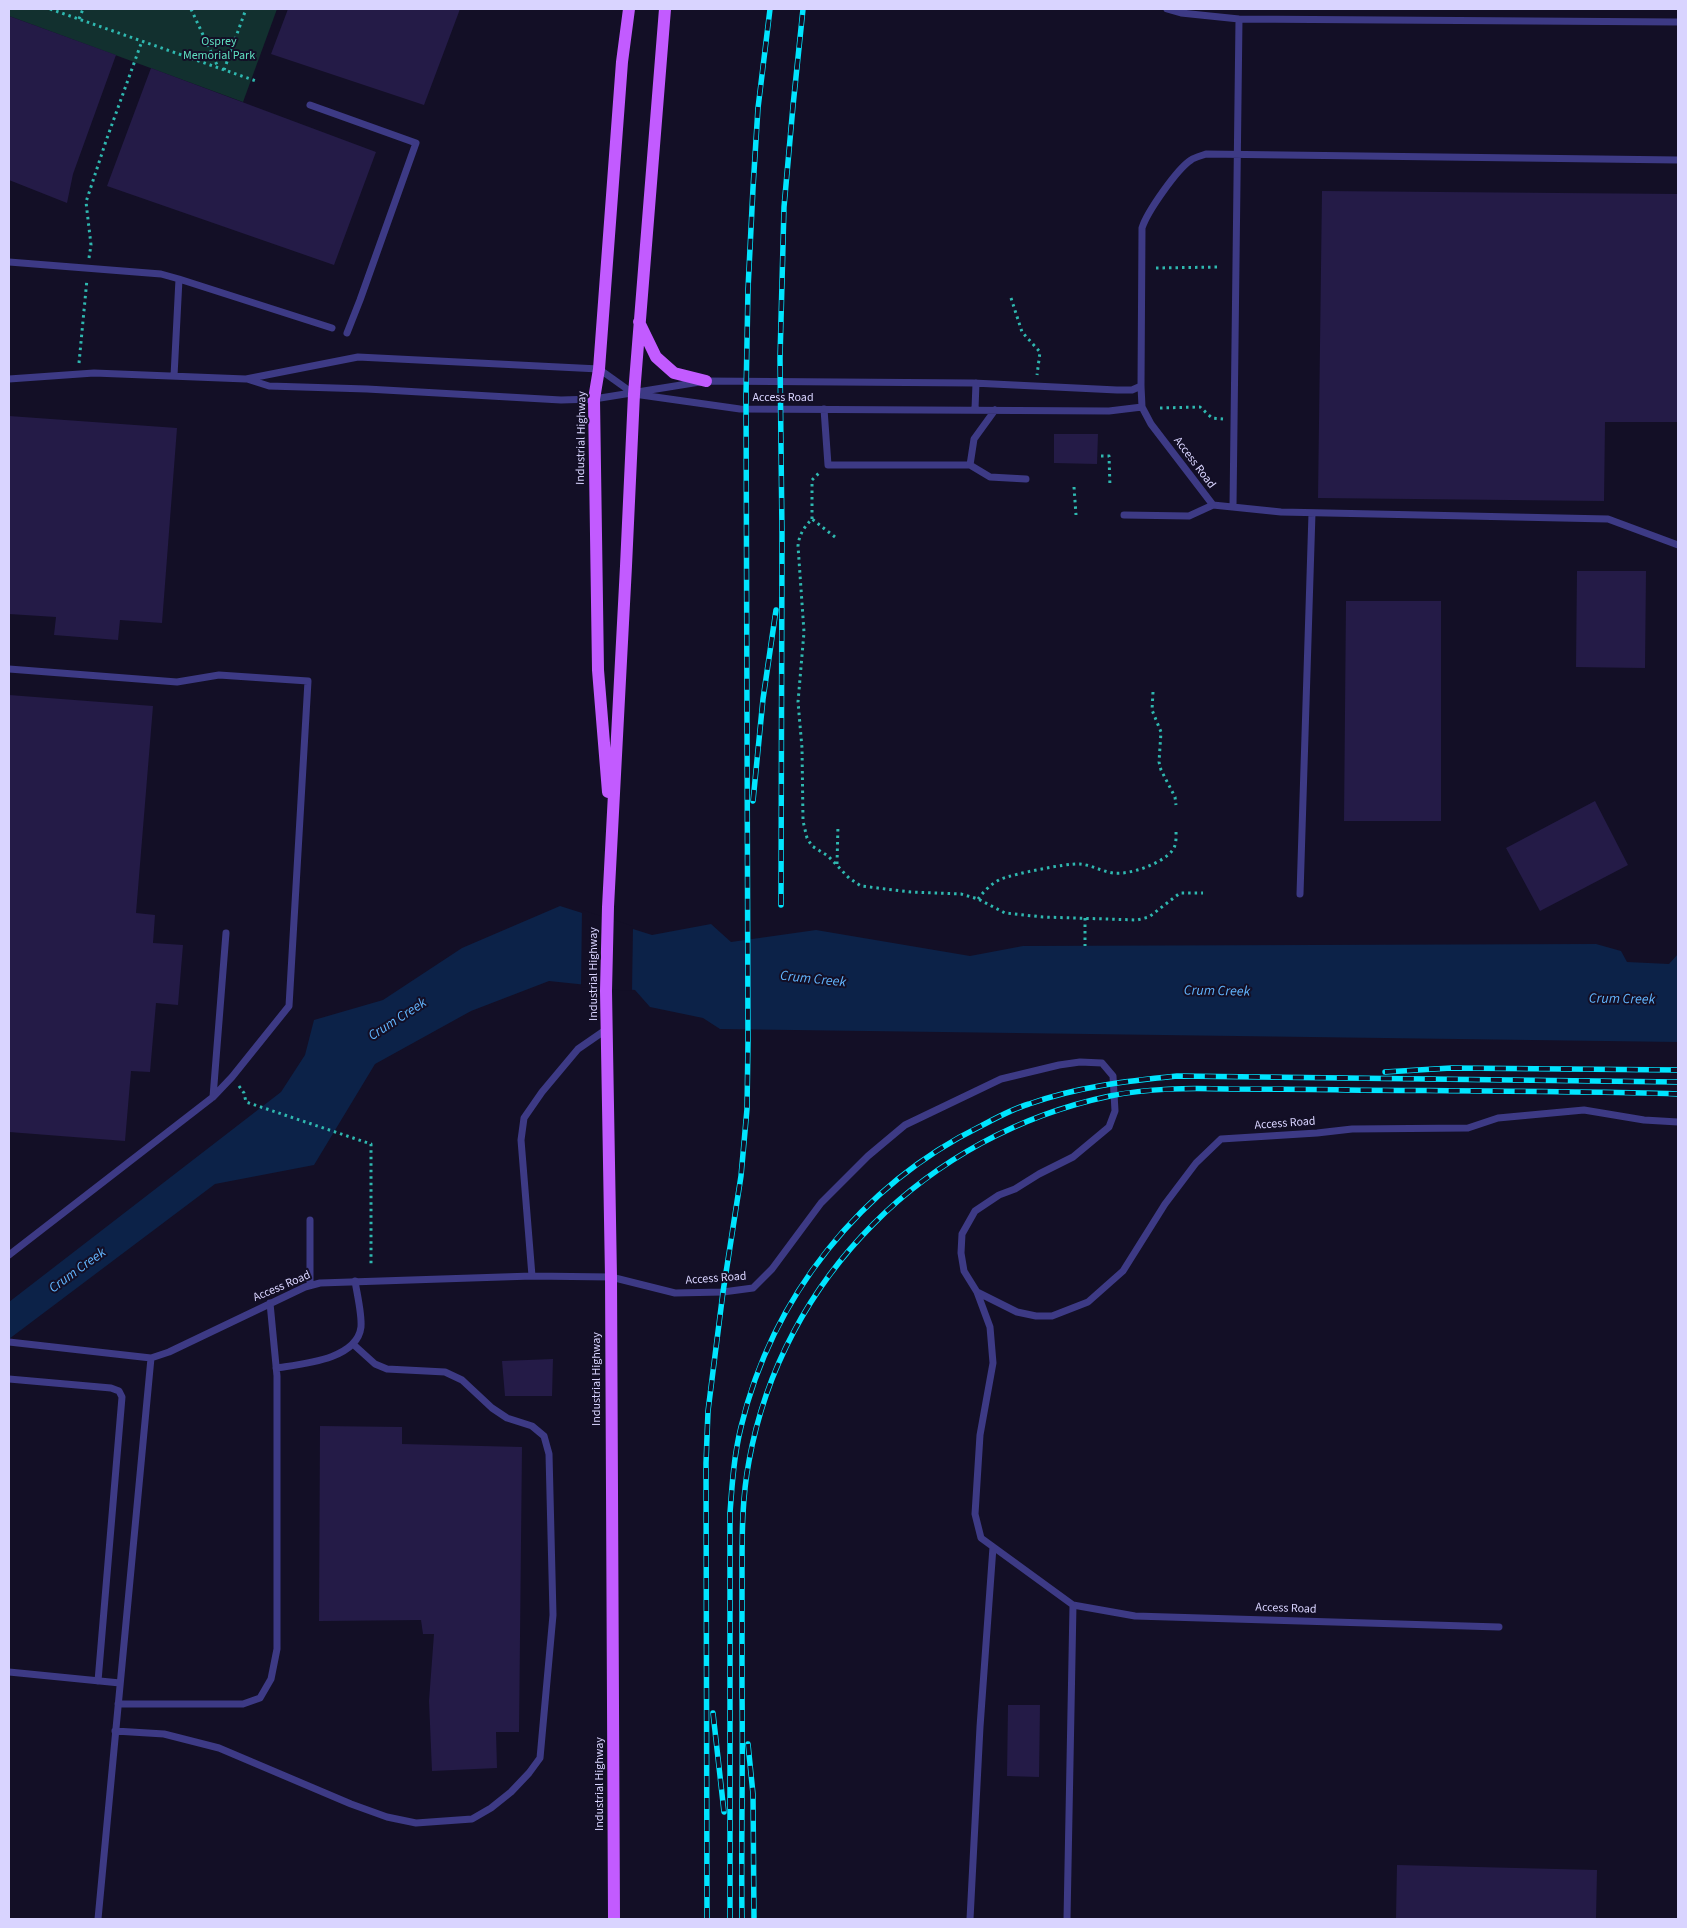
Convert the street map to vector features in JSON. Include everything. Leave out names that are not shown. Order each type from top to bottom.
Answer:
[{"type":"main road","name":"Industrial Highway","points":[[611,839],[598,670],[594,399],[599,369],[622,71],[629,9]]},
{"type":"main road","name":"Industrial Highway","points":[[614,1919],[611,1277],[606,991],[608,907],[634,394],[664,9]]},
{"type":"main road","points":[[639,322],[656,357],[674,373],[706,381]]},
{"type":"lane","points":[[1167,9],[1181,13],[1239,19],[1678,22]]},
{"type":"lane","points":[[1233,506],[1239,19]]},
{"type":"lane","points":[[310,105],[416,143],[347,333]]},
{"type":"lane","points":[[1142,407],[1142,228],[1144,219],[1182,167],[1192,159],[1206,154],[1678,160]]},
{"type":"lane","points":[[9,262],[161,274],[332,328]]},
{"type":"lane","points":[[174,376],[179,279]]},
{"type":"lane","points":[[9,379],[78,374],[246,379],[358,357],[599,369],[634,394]]},
{"type":"lane","points":[[246,379],[269,386],[367,389],[562,400],[594,399],[634,394]]},
{"type":"lane","name":"Access Road","points":[[634,394],[706,381],[976,383],[1117,390],[1132,390],[1141,386]]},
{"type":"lane","points":[[975,410],[976,383]]},
{"type":"lane","name":"Access Road","points":[[634,394],[740,409],[1109,411],[1142,407],[1151,424],[1213,505],[1281,512],[1608,519],[1678,545]]},
{"type":"lane","points":[[824,409],[828,465],[970,465],[990,477],[1026,479]]},
{"type":"lane","points":[[970,465],[974,439],[995,410]]},
{"type":"lane","points":[[1124,515],[1189,516],[1213,505]]},
{"type":"lane","points":[[1300,894],[1312,513]]},
{"type":"lane","points":[[9,669],[177,682],[218,675],[308,681],[290,1006],[232,1077],[213,1097],[9,1255]]},
{"type":"lane","points":[[213,1097],[226,933]]},
{"type":"lane","points":[[532,1276],[521,1140],[524,1118],[542,1092],[578,1049],[607,1028]]},
{"type":"lane","name":"Access Road","points":[[9,1342],[151,1358],[169,1352],[310,1285],[320,1283],[532,1276],[611,1277],[675,1293],[723,1292],[754,1288],[772,1269],[821,1203],[868,1156],[905,1125],[1001,1078],[1059,1065],[1080,1062],[1102,1063],[1113,1076],[1115,1111],[1109,1127],[1073,1157],[1039,1174],[1015,1189],[999,1195],[975,1210],[962,1234],[960,1253],[964,1271],[977,1292],[990,1327],[993,1363],[980,1435],[975,1514],[981,1538],[1073,1605],[1135,1616],[1498,1628]]},
{"type":"lane","name":"Access Road","points":[[977,1292],[1017,1312],[1036,1316],[1052,1316],[1088,1302],[1123,1271],[1165,1204],[1196,1163],[1221,1139],[1352,1129],[1468,1128],[1498,1118],[1584,1110],[1644,1120],[1678,1122]]},
{"type":"lane","points":[[310,1220],[310,1285]]},
{"type":"lane","points":[[276,1368],[326,1360],[354,1345],[361,1328],[355,1281]]},
{"type":"lane","points":[[118,1704],[243,1704],[260,1698],[271,1680],[276,1649],[276,1368],[270,1303]]},
{"type":"lane","points":[[116,1731],[164,1734],[219,1748],[351,1804],[387,1817],[416,1823],[472,1818],[491,1808],[511,1792],[529,1774],[540,1758],[553,1615],[549,1454],[544,1436],[532,1426],[507,1418],[492,1408],[462,1380],[445,1372],[387,1369],[375,1364],[354,1345]]},
{"type":"lane","points":[[98,1919],[151,1358]]},
{"type":"lane","points":[[9,1378],[111,1388],[119,1391],[122,1397],[98,1681]]},
{"type":"lane","points":[[970,1919],[980,1726],[993,1547]]},
{"type":"lane","points":[[1067,1919],[1073,1605]]},
{"type":"lane","points":[[9,1672],[120,1683]]},
{"type":"path","points":[[50,9],[256,82]]},
{"type":"path","points":[[80,19],[84,9]]},
{"type":"path","points":[[191,9],[218,68]]},
{"type":"path","points":[[224,70],[246,9]]},
{"type":"path","points":[[78,374],[91,245],[86,202],[142,41]]},
{"type":"path","points":[[1156,268],[1219,267]]},
{"type":"path","points":[[1011,298],[1022,332],[1040,352],[1037,375]]},
{"type":"path","points":[[1160,408],[1200,407],[1212,418],[1223,419]]},
{"type":"path","points":[[1101,456],[1109,456],[1110,487]]},
{"type":"path","points":[[828,465],[812,480],[812,520],[806,526],[799,539],[798,546],[804,632],[798,702],[802,748],[803,821],[807,838],[812,846],[837,864],[849,878],[860,886],[902,891],[961,894],[978,898],[1005,913],[1085,918],[1143,919],[1159,910],[1180,893],[1203,893]]},
{"type":"path","points":[[1074,488],[1076,515]]},
{"type":"path","points":[[812,520],[835,538]]},
{"type":"path","points":[[1153,692],[1152,710],[1161,732],[1159,762],[1161,770],[1175,796],[1176,805]]},
{"type":"path","points":[[837,864],[838,825]]},
{"type":"path","points":[[978,898],[1000,880],[1014,875],[1069,864],[1080,864],[1114,873],[1146,867],[1173,850],[1176,843],[1176,829]]},
{"type":"path","points":[[1085,918],[1085,946]]},
{"type":"path","points":[[232,1077],[244,1093],[246,1102],[371,1144],[371,1266]]},
{"type":"green space","name":"Osprey Memorial Park","points":[[9,9],[277,9],[243,102],[9,16]]},
{"type":"water","name":"Crum Creek","points":[[560,906],[652,935],[711,924],[731,942],[816,930],[970,956],[1023,946],[1596,944],[1621,951],[1627,962],[1669,964],[1678,954],[1678,1042],[720,1029],[703,1018],[650,1007],[635,990],[549,981],[471,1011],[375,1064],[314,1165],[215,1184],[9,1339],[9,1302],[281,1092],[305,1055],[314,1020],[383,1000],[462,948]]},
{"type":"pier","points":[[582,910],[633,926],[632,991],[581,987]]},
{"type":"building","points":[[288,9],[460,9],[424,105],[271,54]]},
{"type":"building","points":[[9,16],[116,55],[73,174],[67,203],[9,180]]},
{"type":"building","points":[[151,68],[376,152],[334,265],[107,186]]},
{"type":"building","points":[[1322,191],[1678,194],[1678,422],[1605,422],[1604,501],[1318,498]]},
{"type":"building","points":[[9,416],[177,428],[162,623],[120,620],[118,640],[54,635],[56,617],[9,614]]},
{"type":"building","points":[[1054,434],[1098,434],[1097,464],[1054,463]]},
{"type":"building","points":[[1577,571],[1646,571],[1645,668],[1576,667]]},
{"type":"building","points":[[1346,601],[1441,601],[1441,821],[1344,821]]},
{"type":"building","points":[[9,695],[153,706],[136,913],[155,915],[153,943],[183,945],[178,1005],[156,1003],[150,1072],[131,1071],[125,1141],[9,1132]]},
{"type":"building","points":[[1595,801],[1628,865],[1540,911],[1506,848]]},
{"type":"building","points":[[553,1359],[552,1396],[505,1396],[502,1361]]},
{"type":"building","points":[[320,1426],[402,1427],[402,1444],[522,1447],[519,1732],[496,1732],[497,1768],[432,1771],[429,1701],[434,1634],[423,1634],[421,1620],[319,1621]]},
{"type":"building","points":[[1008,1705],[1040,1705],[1039,1777],[1007,1776]]},
{"type":"building","points":[[1397,1865],[1597,1870],[1596,1919],[1396,1919]]},
{"type":"railway","points":[[707,1919],[706,1463],[708,1411],[723,1292],[741,1176],[747,1109],[746,395],[748,289],[758,108],[770,9]]},
{"type":"railway","points":[[781,905],[782,534],[780,358],[784,207],[803,9]]},
{"type":"railway","points":[[753,801],[763,699],[776,610]]},
{"type":"railway","points":[[1385,1072],[1451,1068],[1678,1070]]},
{"type":"railway","points":[[730,1919],[730,1513],[741,1427],[755,1379],[775,1333],[799,1290],[828,1250],[861,1213],[897,1180],[938,1151],[1016,1108],[1065,1093],[1139,1080],[1177,1076],[1678,1082]]},
{"type":"railway","points":[[742,1919],[742,1544],[744,1502],[749,1461],[767,1394],[794,1332],[830,1275],[874,1224],[924,1180],[981,1143],[1044,1115],[1125,1093],[1169,1089],[1198,1089],[1678,1094]]},
{"type":"railway","points":[[713,1713],[724,1812]]},
{"type":"railway","points":[[748,1744],[753,1794],[754,1919]]}]
